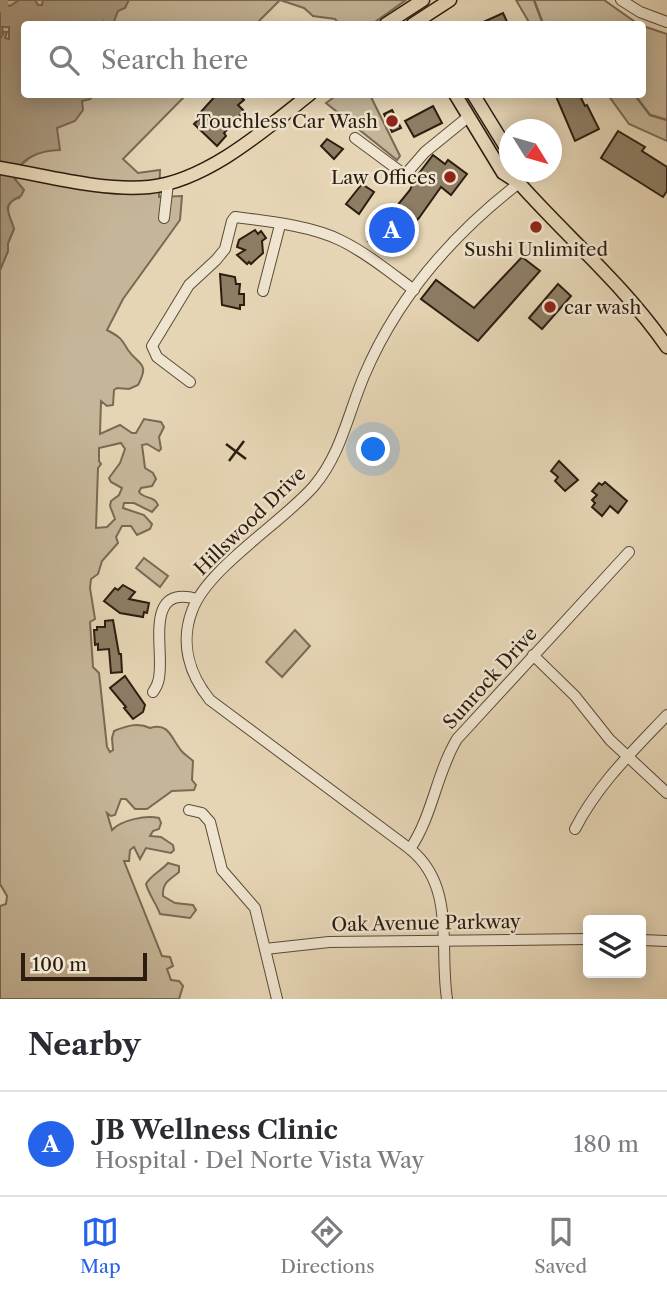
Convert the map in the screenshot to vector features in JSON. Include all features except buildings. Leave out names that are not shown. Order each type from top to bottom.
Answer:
[{"type":"main road","points":[[389,21],[407,4],[450,0]]},
{"type":"main road","points":[[407,4],[415,21]]},
{"type":"main road","points":[[418,21],[427,4]]},
{"type":"main road","points":[[427,4],[436,21]]},
{"type":"main road","points":[[0,168],[133,188],[167,183],[212,165],[270,126],[305,98]]},
{"type":"main road","points":[[457,98],[499,167]]},
{"type":"main road","points":[[475,98],[499,137]]},
{"type":"main road","points":[[523,182],[621,290],[667,347]]},
{"type":"street","points":[[621,0],[640,12],[667,22]]},
{"type":"street","points":[[355,138],[405,175],[425,152],[468,117]]},
{"type":"street","name":"Hillswood Drive","points":[[447,999],[438,887],[427,866],[410,849],[210,700],[191,669],[187,646],[189,622],[197,599],[211,580],[305,496],[327,469],[343,438],[355,400],[376,351],[414,290],[459,234],[513,182]]},
{"type":"street","points":[[163,218],[167,183]]},
{"type":"street","points":[[190,382],[157,358],[152,346],[189,285],[225,248],[233,219],[236,217],[319,232],[341,240],[414,290]]},
{"type":"street","points":[[263,291],[280,225]]},
{"type":"street","name":"Sunrock Drive","points":[[410,849],[424,825],[442,767],[457,739],[629,552]]},
{"type":"street","points":[[153,692],[159,681],[158,636],[163,611],[173,598],[185,596],[197,599]]},
{"type":"street","points":[[533,655],[568,688],[598,726],[667,793]]},
{"type":"street","points":[[575,829],[594,795],[667,715]]},
{"type":"street","points":[[189,810],[202,813],[210,822],[219,864],[226,876],[255,908],[277,999]]},
{"type":"street","name":"Oak Avenue Parkway","points":[[265,949],[329,942],[583,939]]},
{"type":"street","points":[[646,940],[667,941]]},
{"type":"shaded area","points":[[0,0],[280,0],[259,21],[21,21],[21,98],[183,98],[123,159],[138,173],[160,170],[159,197],[182,196],[180,220],[123,299],[107,330],[120,338],[142,365],[143,372],[138,385],[114,390],[113,405],[107,406],[101,401],[100,434],[120,425],[136,433],[144,419],[161,422],[164,427],[159,437],[159,451],[147,444],[142,445],[145,468],[153,473],[156,479],[152,486],[141,488],[139,492],[158,505],[152,512],[134,503],[124,503],[123,508],[144,515],[152,524],[150,529],[137,535],[131,526],[122,526],[116,537],[118,543],[102,561],[98,574],[91,579],[90,588],[95,619],[90,622],[93,667],[99,673],[107,747],[110,752],[113,750],[112,738],[114,731],[118,729],[136,725],[161,727],[193,761],[192,780],[196,785],[194,790],[172,791],[147,809],[135,809],[126,799],[121,799],[115,815],[107,813],[112,830],[121,823],[134,819],[159,818],[159,829],[153,831],[150,836],[161,837],[173,845],[174,850],[171,853],[146,848],[140,859],[134,847],[130,850],[129,861],[124,861],[162,956],[170,957],[173,966],[167,969],[171,980],[179,981],[183,986],[179,999],[0,999],[0,906],[6,904],[7,896],[0,884],[0,270],[14,229],[8,210],[13,199],[19,198],[16,173],[26,161],[0,156]],"holes":[[[121,443],[125,449],[120,463],[109,478],[122,488],[119,495],[111,501],[115,519],[107,527],[96,528],[98,468],[101,464],[99,448]]]},
{"type":"shaded area","points":[[19,0],[35,0],[38,5],[42,5],[43,0],[129,0],[125,8],[118,11],[114,21],[21,21],[21,98],[91,98],[82,101],[83,110],[75,121],[57,128],[60,150],[32,156],[16,171],[14,178],[24,190],[21,196],[8,206],[14,229],[0,270],[0,39],[4,32],[7,32],[5,38],[9,39],[9,27],[2,27],[3,32],[0,33],[0,3],[10,6]]},
{"type":"shaded area","points":[[280,0],[406,0],[376,21],[337,21],[313,16],[304,8]]},
{"type":"shaded area","points":[[516,0],[604,0],[634,21],[528,21]]},
{"type":"shaded area","points":[[646,27],[667,34],[667,141],[629,124],[610,98],[646,98]]},
{"type":"shaded area","points":[[333,98],[371,98],[400,156],[397,160],[326,103]]},
{"type":"shaded area","points":[[144,558],[168,576],[160,587],[136,568]]},
{"type":"shaded area","points":[[295,630],[310,646],[282,677],[266,662]]},
{"type":"shaded area","points":[[168,863],[179,866],[179,872],[165,884],[163,896],[175,903],[193,905],[196,910],[190,918],[160,914],[147,888],[148,881]]},
{"type":"waterway","points":[[534,0],[542,21]]},
{"type":"waterway","points":[[637,98],[650,115],[667,120]]},
{"type":"place","name":"Touchless Car Wash","points":[[392,121]]},
{"type":"place","name":"Law Offices","points":[[450,177]]},
{"type":"place","name":"Sushi Unlimited","points":[[536,227]]},
{"type":"place","name":"JB Wellness Clinic","points":[[392,230]]},
{"type":"place","name":"car wash","points":[[550,307]]}]
